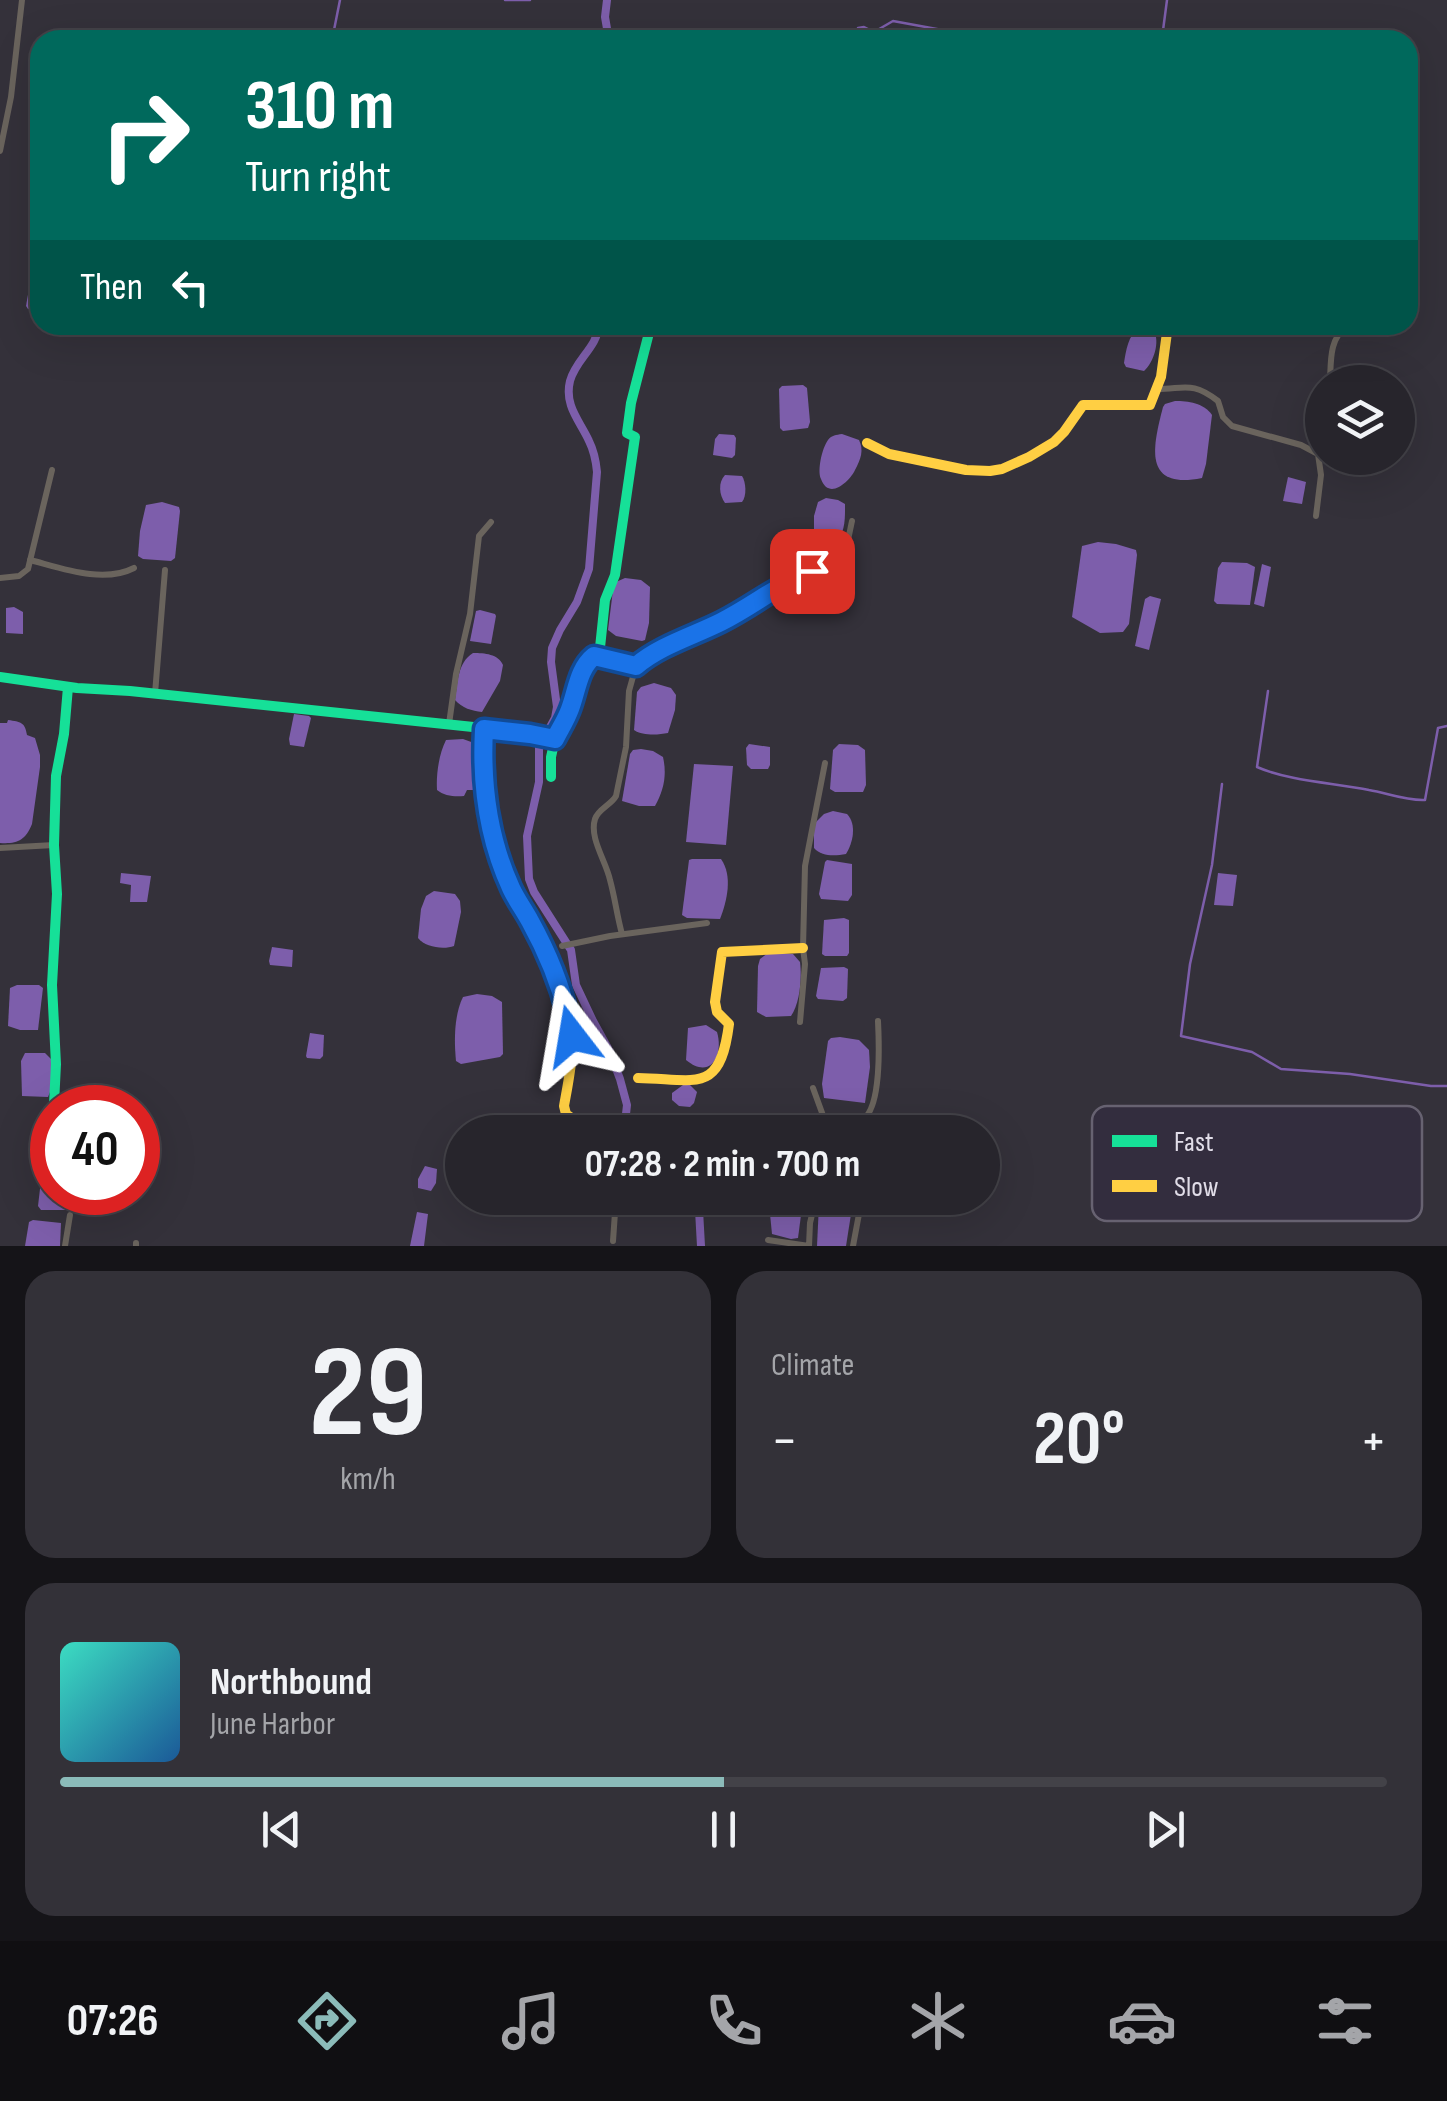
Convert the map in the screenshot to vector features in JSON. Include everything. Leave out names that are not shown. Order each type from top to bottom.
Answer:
[{"type":"street","points":[[0,151],[12,97],[22,0]]},
{"type":"street","points":[[599,657],[605,600],[615,575],[635,437],[627,433],[631,403],[648,335]]},
{"type":"street","points":[[867,443],[892,456],[955,468],[1008,468],[1048,447],[1064,433],[1083,405],[1146,406],[1154,400],[1166,335]]},
{"type":"street","points":[[1331,365],[1336,335]]},
{"type":"street","points":[[1157,389],[1183,386],[1203,391],[1218,400],[1222,417],[1232,426],[1305,447]]},
{"type":"street","points":[[0,578],[24,574],[52,470]]},
{"type":"street","points":[[1316,516],[1321,475]]},
{"type":"street","points":[[622,934],[594,821],[616,796],[626,747],[629,690],[636,666],[739,612],[776,587],[828,563],[848,540],[852,521]]},
{"type":"street","points":[[449,724],[470,614],[479,536],[490,522]]},
{"type":"street","points":[[30,560],[79,572],[124,573],[134,568]]},
{"type":"street","points":[[155,694],[165,570]]},
{"type":"street","points":[[550,778],[551,738],[572,705],[588,660],[594,656],[636,666]]},
{"type":"street","points":[[0,678],[551,738]]},
{"type":"street","points":[[56,1085],[52,985],[56,776],[68,687]]},
{"type":"street","points":[[484,729],[484,783],[492,836],[512,890],[552,966],[569,1018],[572,1052],[564,1106],[567,1115]]},
{"type":"street","points":[[800,1022],[805,964],[805,866],[824,763]]},
{"type":"street","points":[[0,848],[54,845]]},
{"type":"street","points":[[562,946],[706,922]]},
{"type":"street","points":[[638,1078],[665,1077],[674,1082],[706,1080],[713,1074],[724,1056],[729,1024],[717,1012],[715,1002],[722,952],[803,948]]},
{"type":"street","points":[[866,1115],[872,1106],[879,1061],[878,1020]]},
{"type":"street","points":[[813,1088],[823,1115]]},
{"type":"street","points":[[65,1246],[70,1215]]},
{"type":"street","points":[[613,1241],[615,1215]]},
{"type":"street","points":[[768,1240],[810,1246],[812,1215]]},
{"type":"street","points":[[853,1246],[859,1215]]},
{"type":"shaded area","points":[[1132,335],[1155,335],[1153,357],[1144,371],[1124,363]]},
{"type":"shaded area","points":[[803,385],[807,388],[808,428],[783,431],[779,389]]},
{"type":"shaded area","points":[[1175,401],[1200,405],[1212,415],[1202,478],[1169,477],[1156,462],[1156,436],[1163,407]]},
{"type":"shaded area","points":[[719,434],[736,438],[732,458],[713,455]]},
{"type":"shaded area","points":[[842,434],[859,440],[861,455],[849,479],[834,489],[825,485],[820,465],[830,438]]},
{"type":"shaded area","points":[[725,475],[742,476],[742,502],[725,503],[720,489]]},
{"type":"shaded area","points":[[1288,477],[1306,482],[1302,504],[1283,501]]},
{"type":"shaded area","points":[[826,498],[845,504],[843,531],[834,543],[818,541],[814,536],[818,502]]},
{"type":"shaded area","points":[[162,502],[179,507],[180,511],[175,558],[143,559],[138,556],[146,505]]},
{"type":"shaded area","points":[[1098,542],[1136,550],[1129,624],[1123,632],[1100,633],[1072,617],[1082,546]]},
{"type":"shaded area","points":[[1222,562],[1255,567],[1250,605],[1214,601]]},
{"type":"shaded area","points":[[1262,564],[1271,567],[1264,607],[1254,604]]},
{"type":"shaded area","points":[[625,578],[641,580],[650,587],[649,623],[642,641],[616,636],[608,630],[613,590],[616,582]]},
{"type":"shaded area","points":[[1145,599],[1161,599],[1149,650],[1135,646]]},
{"type":"shaded area","points":[[6,608],[23,612],[23,634],[6,633]]},
{"type":"shaded area","points":[[476,611],[496,616],[491,644],[470,641]]},
{"type":"shaded area","points":[[473,653],[494,656],[503,665],[500,681],[482,712],[467,709],[455,700],[461,668]]},
{"type":"shaded area","points":[[654,683],[671,688],[676,695],[668,733],[655,735],[634,730],[637,692]]},
{"type":"shaded area","points":[[294,714],[311,718],[304,747],[290,745]]},
{"type":"shaded area","points":[[0,723],[22,723],[27,735],[35,738],[40,767],[29,830],[20,840],[0,843]]},
{"type":"shaded area","points":[[446,740],[474,743],[474,790],[467,790],[464,796],[446,795],[437,790],[442,751]]},
{"type":"shaded area","points":[[749,744],[770,747],[768,769],[751,769],[747,765]]},
{"type":"shaded area","points":[[839,744],[858,745],[865,750],[863,792],[830,789],[833,750]]},
{"type":"shaded area","points":[[641,749],[663,757],[664,782],[655,806],[622,801],[630,754]]},
{"type":"shaded area","points":[[694,764],[733,766],[726,845],[686,842]]},
{"type":"shaded area","points":[[833,811],[847,814],[852,823],[852,839],[846,854],[825,854],[814,848],[814,824]]},
{"type":"shaded area","points":[[692,859],[721,859],[725,866],[728,889],[720,919],[682,915]]},
{"type":"shaded area","points":[[827,860],[852,864],[852,895],[848,901],[821,899]]},
{"type":"shaded area","points":[[121,873],[151,876],[147,902],[130,902],[131,885],[120,883]]},
{"type":"shaded area","points":[[1218,873],[1237,875],[1233,906],[1214,905]]},
{"type":"shaded area","points":[[434,891],[455,894],[460,901],[454,946],[434,947],[418,938],[421,909],[426,896]]},
{"type":"shaded area","points":[[824,920],[849,920],[849,953],[825,956]]},
{"type":"shaded area","points":[[272,947],[293,950],[292,967],[270,965]]},
{"type":"shaded area","points":[[768,953],[793,954],[800,962],[800,990],[791,1016],[766,1017],[757,1012],[758,966]]},
{"type":"shaded area","points":[[821,968],[848,969],[847,998],[818,999]]},
{"type":"shaded area","points":[[10,988],[43,988],[38,1030],[8,1026]]},
{"type":"shaded area","points":[[477,994],[502,1002],[503,1054],[461,1064],[455,1053],[458,1012],[463,997]]},
{"type":"shaded area","points":[[706,1025],[717,1032],[717,1057],[708,1066],[695,1066],[686,1060],[688,1028]]},
{"type":"shaded area","points":[[310,1033],[324,1035],[320,1059],[306,1056]]},
{"type":"shaded area","points":[[840,1037],[859,1040],[869,1050],[865,1103],[824,1098],[828,1041]]},
{"type":"shaded area","points":[[25,1053],[45,1053],[51,1059],[52,1085],[30,1085],[30,1096],[22,1096],[21,1061]]},
{"type":"shaded area","points":[[690,1085],[697,1092],[690,1107],[679,1106],[672,1100],[672,1093]]},
{"type":"shaded area","points":[[425,1166],[437,1169],[431,1191],[418,1188]]},
{"type":"shaded area","points":[[417,1212],[428,1214],[424,1246],[410,1246]]},
{"type":"shaded area","points":[[770,1215],[801,1215],[798,1238],[772,1234]]},
{"type":"shaded area","points":[[818,1215],[851,1215],[846,1246],[817,1246]]},
{"type":"shaded area","points":[[29,1222],[61,1223],[60,1246],[25,1246]]},
{"type":"waterway","points":[[334,30],[340,0]]},
{"type":"waterway","points":[[505,0],[530,0]]},
{"type":"waterway","points":[[607,0],[607,30]]},
{"type":"waterway","points":[[1163,30],[1167,0]]},
{"type":"waterway","points":[[877,30],[893,21],[942,30]]},
{"type":"waterway","points":[[857,30],[870,30]]},
{"type":"waterway","points":[[596,335],[573,373],[569,390],[571,406],[591,445],[597,468],[589,569],[577,602],[552,648],[557,707],[539,747],[539,782],[527,836],[529,879],[571,950],[576,985],[609,1050],[627,1105],[626,1115]]},
{"type":"waterway","points":[[1268,691],[1257,767],[1298,779],[1425,800],[1438,728],[1447,726]]},
{"type":"waterway","points":[[1222,784],[1212,865],[1190,964],[1181,1036],[1252,1052],[1281,1069],[1447,1086]]},
{"type":"waterway","points":[[699,1215],[701,1246]]},
{"type":"traffic: fast","points":[[599,657],[605,600],[615,575],[635,437],[627,433],[631,403],[648,335]]},
{"type":"traffic: fast","points":[[0,677],[530,733],[555,739],[551,777]]},
{"type":"traffic: fast","points":[[55,1085],[52,985],[57,894],[56,776],[68,687]]},
{"type":"traffic: slow","points":[[867,443],[889,454],[966,470],[1002,469],[1054,442],[1083,405],[1150,405],[1161,377],[1167,335]]},
{"type":"traffic: slow","points":[[485,729],[484,770],[492,837],[513,891],[553,969],[570,1023],[572,1052],[564,1106],[567,1115]]},
{"type":"traffic: slow","points":[[638,1078],[702,1078],[719,1063],[729,1024],[717,1012],[715,1002],[722,952],[803,948]]},
{"type":"route","points":[[572,1036],[566,1004],[552,966],[512,890],[492,836],[484,783],[484,729],[555,739],[572,705],[580,676],[594,656],[636,666],[739,612],[776,587],[812,571]]}]
